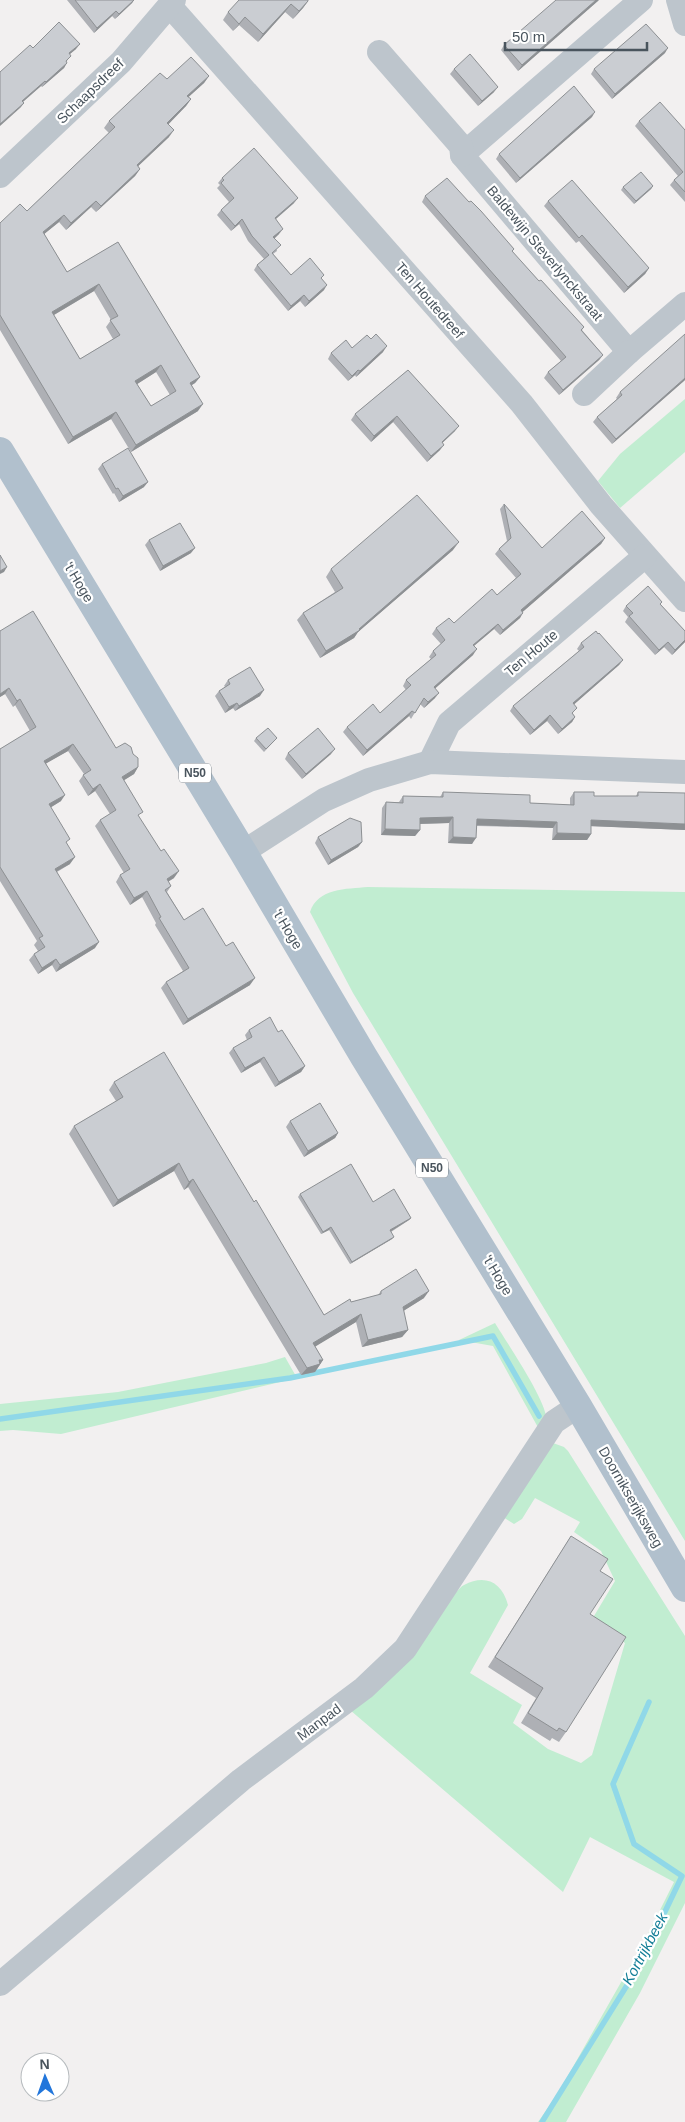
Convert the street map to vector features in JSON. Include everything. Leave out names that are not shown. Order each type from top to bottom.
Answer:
[{"type":"main road","name":"'t Hoge","points":[[0,451],[243,852],[369,1066],[578,1406]]},
{"type":"main road","name":"Doornikserijksweg","points":[[578,1406],[685,1588]]},
{"type":"street","points":[[462,155],[641,0]]},
{"type":"street","points":[[678,0],[685,24]]},
{"type":"street","name":"Schaapsdreef","points":[[0,176],[121,62],[172,3]]},
{"type":"street","name":"Ten Houtedreef","points":[[172,3],[522,404],[601,505],[685,600]]},
{"type":"street","name":"Baldewijn Steverlynckstraat","points":[[378,52],[461,146],[462,155],[629,352]]},
{"type":"street","points":[[584,394],[685,304]]},
{"type":"street","name":"Ten Houte","points":[[430,762],[449,723],[646,556]]},
{"type":"street","points":[[243,852],[324,800],[369,780],[430,762],[685,772]]},
{"type":"street","name":"Manpad","points":[[0,1984],[241,1780],[364,1688],[405,1649],[554,1422],[578,1406]]},
{"type":"green space","points":[[685,399],[685,452],[620,508],[598,481],[620,454]]},
{"type":"green space","points":[[368,887],[685,892],[685,1541],[353,993],[310,912],[319,898],[326,894],[342,889]]},
{"type":"green space","points":[[495,1323],[526,1372],[541,1401],[546,1421],[540,1431],[493,1346],[459,1340]]},
{"type":"green space","points":[[285,1357],[297,1378],[61,1434],[13,1430],[0,1431],[0,1404],[118,1392],[266,1363]]},
{"type":"green space","points":[[553,1443],[564,1447],[568,1451],[685,1636],[685,1903],[640,1993],[566,2122],[538,2122],[557,2095],[645,1940],[674,1882],[590,1837],[563,1892],[350,1710],[411,1651],[460,1588],[472,1582],[486,1580],[492,1582],[502,1591],[508,1605],[470,1673],[522,1705],[513,1723],[548,1749],[581,1763],[592,1755],[625,1643],[591,1621],[615,1581],[601,1551],[574,1532],[580,1522],[535,1498],[522,1519],[514,1524],[503,1517]]},
{"type":"building","points":[[75,0],[134,0],[119,14],[116,11],[97,28]]},
{"type":"building","points":[[239,0],[308,1],[299,11],[291,4],[263,34],[245,17],[239,24],[228,12]]},
{"type":"building","points":[[556,0],[596,0],[522,65],[504,45]]},
{"type":"building","points":[[59,22],[80,44],[69,53],[71,56],[66,61],[67,63],[22,101],[24,103],[0,124],[0,72],[30,45],[33,48]]},
{"type":"building","points":[[646,24],[668,48],[615,94],[594,69]]},
{"type":"building","points":[[470,54],[498,87],[482,101],[454,69]]},
{"type":"building","points":[[191,57],[209,76],[187,96],[191,99],[167,123],[174,130],[137,165],[140,169],[101,206],[96,201],[71,223],[64,215],[43,232],[67,272],[118,242],[200,377],[190,383],[203,404],[136,445],[116,412],[73,437],[0,315],[0,223],[20,204],[27,211],[115,127],[109,121],[160,73],[167,79]],"holes":[[[99,284],[118,316],[110,320],[120,335],[80,359],[52,312]],[[161,365],[176,391],[151,406],[135,381]]]},
{"type":"building","points":[[574,86],[595,112],[520,178],[499,154]]},
{"type":"building","points":[[660,102],[685,130],[685,192],[674,180],[683,172],[639,121]]},
{"type":"building","points":[[254,148],[298,198],[275,218],[283,229],[273,237],[281,245],[272,253],[291,275],[310,258],[324,275],[321,278],[327,285],[309,301],[304,295],[291,306],[257,265],[269,255],[252,236],[242,219],[235,226],[221,210],[234,198],[221,183],[224,180],[222,178]]},
{"type":"building","points":[[641,172],[653,186],[636,201],[623,187]]},
{"type":"building","points":[[447,178],[469,202],[471,201],[481,211],[514,249],[512,251],[584,327],[581,330],[603,355],[563,390],[548,372],[566,357],[425,196]]},
{"type":"building","points":[[572,180],[649,268],[628,287],[582,235],[579,238],[548,201]]},
{"type":"building","points":[[376,334],[387,346],[352,376],[331,353],[346,340],[352,348],[367,335],[371,339]]},
{"type":"building","points":[[685,334],[685,378],[616,439],[597,417],[622,395],[620,392]]},
{"type":"building","points":[[408,370],[459,426],[442,442],[444,445],[431,456],[397,416],[374,436],[355,414]]},
{"type":"building","points":[[128,448],[148,482],[123,496],[118,488],[116,489],[102,464]]},
{"type":"building","points":[[417,495],[459,542],[360,630],[326,651],[303,613],[343,588],[331,569]]},
{"type":"building","points":[[504,504],[542,548],[582,511],[605,538],[521,610],[523,613],[503,630],[498,624],[473,645],[477,649],[434,687],[439,693],[428,702],[424,698],[415,713],[412,711],[367,750],[347,727],[373,704],[380,713],[411,685],[406,680],[436,655],[433,651],[445,640],[436,628],[449,618],[454,623],[492,589],[497,595],[521,574],[499,549],[511,538]]},
{"type":"building","points":[[180,523],[195,548],[163,566],[149,540]]},
{"type":"building","points":[[0,555],[7,567],[0,571]]},
{"type":"building","points":[[648,586],[662,602],[660,604],[685,631],[685,640],[675,650],[668,642],[659,650],[629,616],[633,613],[626,606]]},
{"type":"building","points":[[33,611],[116,748],[125,743],[131,747],[133,754],[138,758],[138,767],[122,777],[143,812],[138,815],[161,851],[164,849],[179,871],[167,879],[171,886],[165,890],[184,920],[203,908],[226,946],[233,942],[255,978],[188,1019],[166,982],[189,968],[159,918],[161,917],[147,891],[134,898],[120,875],[130,869],[100,820],[116,810],[100,784],[93,789],[83,775],[91,770],[73,744],[44,761],[65,795],[49,804],[70,839],[66,842],[75,857],[55,869],[99,942],[60,965],[56,959],[42,968],[34,954],[45,947],[39,938],[43,936],[0,867],[0,749],[36,727],[20,699],[17,701],[9,688],[0,694],[0,631]]},
{"type":"building","points":[[596,631],[623,660],[573,703],[577,708],[572,713],[575,717],[562,729],[550,715],[534,730],[513,706],[584,647],[581,643]]},
{"type":"building","points":[[250,667],[264,690],[239,706],[237,703],[229,707],[219,691],[230,684],[228,680]]},
{"type":"building","points":[[268,728],[277,738],[266,749],[256,738]]},
{"type":"building","points":[[318,728],[335,749],[306,774],[288,753]]},
{"type":"building","points":[[443,792],[530,795],[530,803],[574,805],[574,792],[594,792],[594,796],[638,796],[638,792],[685,793],[685,824],[591,820],[591,834],[557,833],[557,822],[477,819],[476,838],[453,837],[453,817],[420,818],[420,830],[385,829],[386,802],[403,803],[403,796],[443,797]]},
{"type":"building","points":[[350,818],[361,822],[362,842],[331,860],[318,837]]},
{"type":"building","points":[[270,1017],[278,1032],[282,1030],[305,1066],[279,1082],[264,1057],[245,1068],[233,1048],[252,1037],[249,1030]]},
{"type":"building","points":[[164,1052],[254,1202],[256,1200],[324,1315],[350,1299],[351,1302],[381,1294],[381,1291],[416,1269],[429,1291],[403,1307],[408,1330],[368,1340],[361,1314],[313,1343],[323,1360],[319,1360],[320,1364],[307,1368],[193,1179],[189,1182],[179,1163],[118,1200],[74,1126],[123,1097],[114,1082]]},
{"type":"building","points":[[320,1103],[338,1133],[308,1151],[290,1121]]},
{"type":"building","points":[[351,1164],[373,1202],[394,1189],[411,1218],[390,1230],[394,1237],[352,1262],[331,1227],[323,1232],[300,1194]]},
{"type":"building","points":[[571,1536],[608,1559],[600,1571],[613,1579],[590,1614],[626,1637],[566,1732],[559,1728],[557,1731],[528,1713],[543,1688],[495,1657]]},
{"type":"waterway","points":[[0,1419],[290,1378],[493,1336],[539,1416]]},
{"type":"waterway","name":"Kortrijkbeek","points":[[542,2122],[639,1966],[682,1876],[634,1844],[613,1784],[649,1702]]}]
